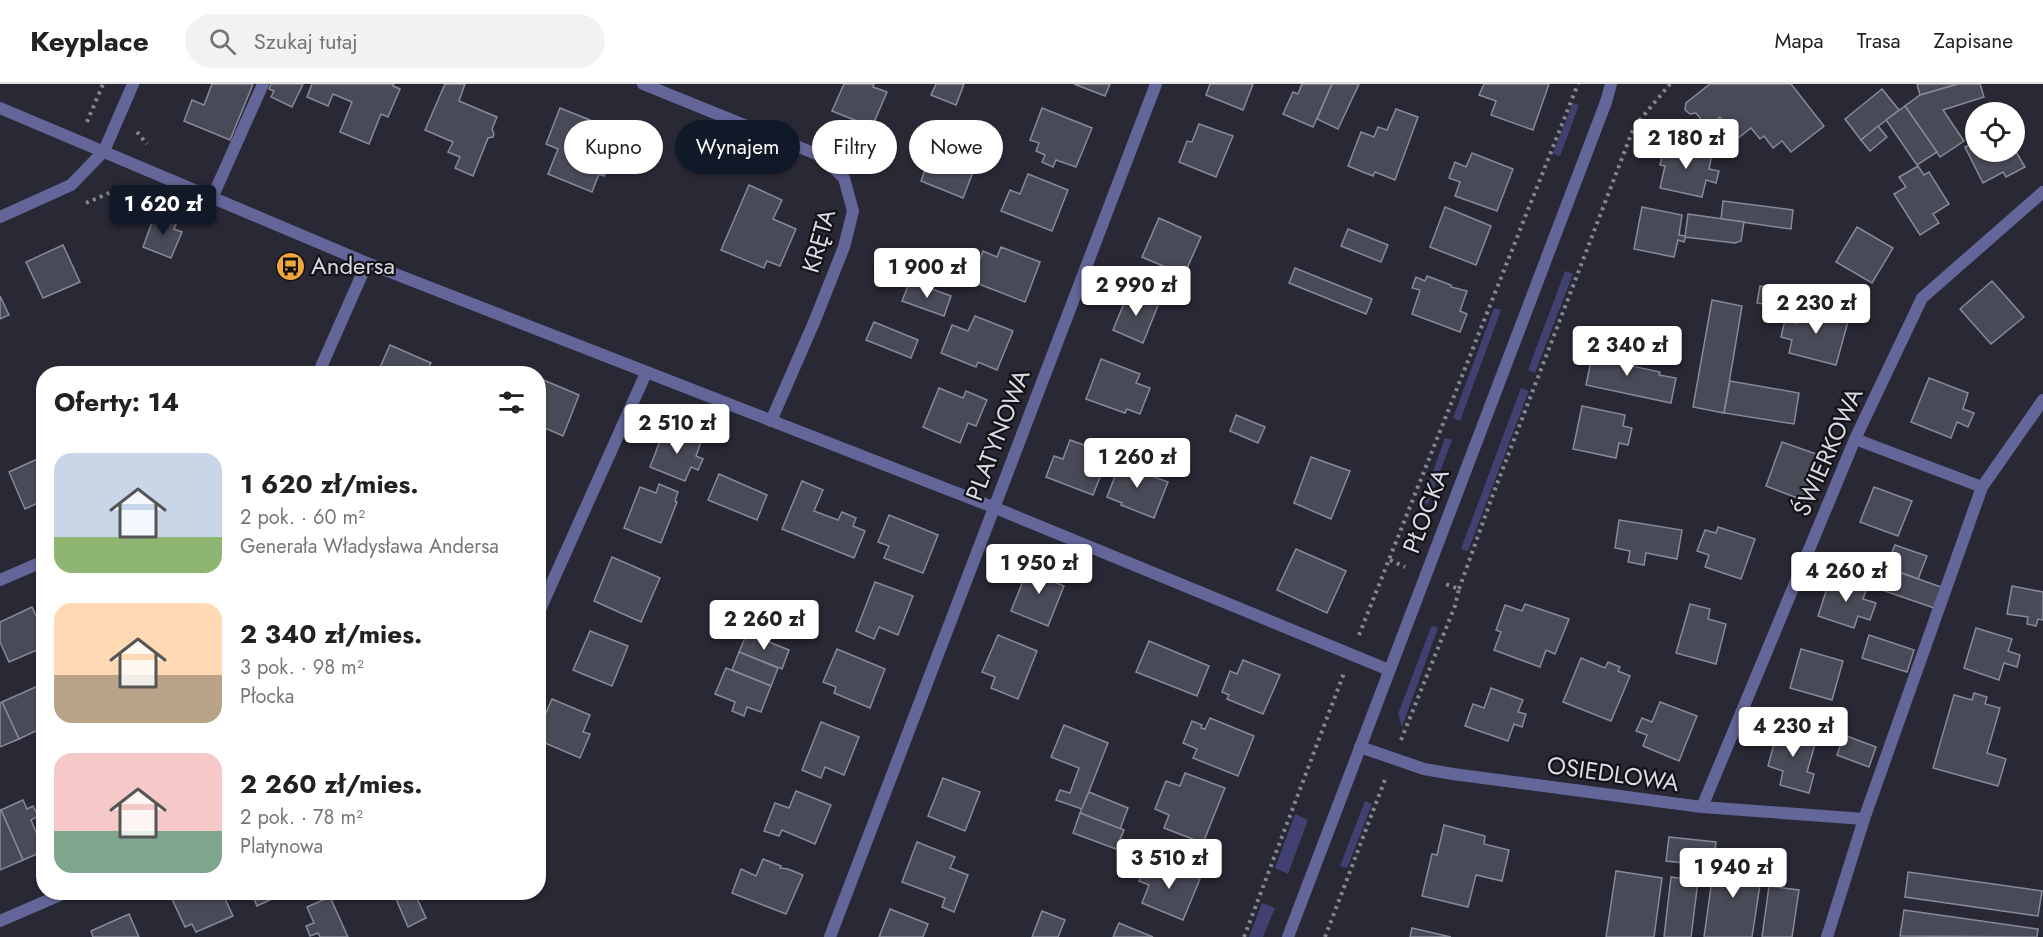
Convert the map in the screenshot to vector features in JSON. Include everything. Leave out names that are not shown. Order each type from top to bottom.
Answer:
[{"type":"street","points":[[0,217],[71,185],[104,151],[133,84]]},
{"type":"street","points":[[212,198],[263,84]]},
{"type":"street","name":"KRĘTA","points":[[645,84],[821,156],[844,178],[853,211],[844,247],[771,421]]},
{"type":"street","name":"PLATYNOWA","points":[[830,937],[1156,84]]},
{"type":"street","name":"PŁOCKA","points":[[1288,937],[1611,84]]},
{"type":"street","name":"PŁOCKA","points":[[1606,102],[1620,84]]},
{"type":"street","points":[[0,108],[367,263],[993,507],[1389,670]]},
{"type":"street","name":"ŚWIERKOWA","points":[[1701,807],[1855,439],[1922,298],[2043,192]]},
{"type":"street","points":[[322,366],[367,263]]},
{"type":"street","points":[[546,596],[646,373]]},
{"type":"street","points":[[1827,937],[1864,819],[1982,487],[2043,400]]},
{"type":"street","points":[[1855,439],[1982,487]]},
{"type":"street","points":[[0,580],[36,564]]},
{"type":"street","name":"OSIEDLOWA","points":[[1360,747],[1424,769],[1444,772],[1701,807],[1864,819]]},
{"type":"street","points":[[0,921],[49,900]]},
{"type":"path","points":[[1244,937],[1351,654],[1578,84]]},
{"type":"path","points":[[1325,937],[1455,606],[1492,497],[1634,127],[1670,84]]},
{"type":"path","points":[[84,204],[137,181],[150,147],[137,134],[137,128]]},
{"type":"path","points":[[1390,560],[1459,590]]},
{"type":"shaded area","points":[[1573,103],[1579,105],[1560,156],[1553,154]]},
{"type":"shaded area","points":[[1565,271],[1573,274],[1535,373],[1528,370]]},
{"type":"shaded area","points":[[1494,308],[1501,310],[1460,421],[1453,418]]},
{"type":"shaded area","points":[[1521,388],[1529,391],[1468,551],[1461,549]]},
{"type":"shaded area","points":[[1445,438],[1452,440],[1428,504],[1422,501]]},
{"type":"shaded area","points":[[1433,626],[1438,628],[1402,727],[1398,714]]},
{"type":"shaded area","points":[[1365,801],[1372,804],[1347,868],[1340,866]]},
{"type":"shaded area","points":[[1295,814],[1308,820],[1288,874],[1275,868]]},
{"type":"shaded area","points":[[1262,903],[1275,908],[1263,937],[1249,937]]},
{"type":"building","points":[[212,84],[253,84],[230,140],[184,121],[192,100],[204,105]]},
{"type":"building","points":[[271,84],[303,84],[292,107],[271,97],[274,91],[269,89]]},
{"type":"building","points":[[312,84],[394,84],[393,86],[400,89],[388,117],[381,114],[369,144],[340,132],[352,102],[333,94],[328,106],[307,97]]},
{"type":"building","points":[[445,84],[465,84],[459,101],[497,117],[492,129],[493,137],[488,138],[473,176],[455,168],[460,157],[448,152],[453,142],[425,130]]},
{"type":"building","points":[[844,84],[874,84],[873,87],[887,92],[875,120],[854,120],[832,111]]},
{"type":"building","points":[[936,84],[964,84],[956,105],[931,95]]},
{"type":"building","points":[[1074,84],[1110,84],[1105,96]]},
{"type":"building","points":[[1210,84],[1253,84],[1243,110],[1206,95]]},
{"type":"building","points":[[1302,84],[1332,84],[1313,127],[1283,114],[1293,92],[1298,94]]},
{"type":"building","points":[[1332,84],[1359,84],[1338,129],[1317,119]]},
{"type":"building","points":[[1484,84],[1549,84],[1533,130],[1491,115],[1496,101],[1479,95]]},
{"type":"building","points":[[1710,84],[1791,84],[1824,126],[1791,152],[1782,141],[1773,148],[1764,136],[1760,139],[1751,128],[1737,139],[1720,117],[1707,127],[1696,113],[1690,114],[1685,110],[1686,103]]},
{"type":"building","points":[[1917,84],[1954,84],[1955,85],[1920,95]]},
{"type":"building","points":[[1958,84],[1980,84],[1984,97],[1943,110],[1964,141],[1940,157],[1905,106],[1920,95]]},
{"type":"building","points":[[1882,89],[1899,110],[1861,140],[1845,119]]},
{"type":"building","points":[[1905,106],[1937,152],[1917,165],[1886,120]]},
{"type":"building","points":[[560,108],[590,120],[564,120],[564,174],[599,174],[592,192],[548,174],[558,149],[546,144]]},
{"type":"building","points":[[1042,108],[1092,128],[1076,167],[1056,160],[1053,167],[1042,162],[1045,155],[1036,151],[1039,143],[1030,140]]},
{"type":"building","points":[[1396,109],[1418,117],[1395,180],[1375,172],[1373,176],[1348,166],[1361,132],[1374,137],[1378,127],[1387,130]]},
{"type":"building","points":[[1199,124],[1233,136],[1216,177],[1179,162],[1187,141],[1192,142]]},
{"type":"building","points":[[1878,126],[1887,137],[1870,151],[1861,140]]},
{"type":"building","points":[[1665,143],[1712,154],[1709,169],[1719,171],[1716,183],[1706,180],[1702,197],[1660,188],[1665,166],[1660,165]]},
{"type":"building","points":[[1472,153],[1513,169],[1497,211],[1455,196],[1460,182],[1449,178],[1455,162],[1466,167]]},
{"type":"building","points":[[1972,162],[2022,162],[2025,167],[2006,177],[2003,172],[1983,183]]},
{"type":"building","points":[[1918,166],[1924,175],[1929,172],[1949,204],[1933,214],[1939,223],[1920,235],[1894,194],[1906,187],[1899,177]]},
{"type":"building","points":[[924,174],[972,174],[963,198],[921,181]]},
{"type":"building","points":[[1028,174],[1068,190],[1052,231],[1001,211],[1010,190],[1020,194]]},
{"type":"building","points":[[749,185],[782,200],[773,219],[796,229],[780,266],[767,261],[764,268],[721,250]]},
{"type":"building","points":[[1723,201],[1793,210],[1791,229],[1721,219]]},
{"type":"building","points":[[1445,207],[1491,226],[1476,265],[1430,247]]},
{"type":"building","points":[[1642,207],[1682,215],[1679,235],[1686,236],[1684,242],[1678,240],[1674,257],[1634,249]]},
{"type":"building","points":[[155,214],[177,222],[174,229],[182,232],[171,258],[143,247]]},
{"type":"building","points":[[1688,214],[1744,222],[1741,241],[1735,243],[1685,237]]},
{"type":"building","points":[[1159,218],[1201,237],[1184,275],[1142,257]]},
{"type":"building","points":[[1857,227],[1893,248],[1872,283],[1836,262]]},
{"type":"building","points":[[1348,229],[1388,245],[1381,262],[1341,246]]},
{"type":"building","points":[[63,245],[80,282],[43,298],[26,262]]},
{"type":"building","points":[[1001,247],[1040,262],[1025,302],[971,281],[983,251],[997,257]]},
{"type":"building","points":[[1295,268],[1372,299],[1366,314],[1289,283]]},
{"type":"building","points":[[1427,276],[1451,285],[1451,287],[1467,291],[1460,311],[1467,314],[1460,332],[1412,314],[1420,290],[1412,288],[1416,277],[1425,281]]},
{"type":"building","points":[[910,281],[951,296],[944,316],[902,301]]},
{"type":"building","points":[[1992,281],[2024,317],[1991,344],[1960,309]]},
{"type":"building","points":[[1760,286],[1783,290],[1781,307],[1757,303]]},
{"type":"building","points":[[1129,291],[1159,303],[1143,343],[1113,330]]},
{"type":"building","points":[[0,296],[9,315],[0,319]]},
{"type":"building","points":[[1712,300],[1742,306],[1724,413],[1693,407]]},
{"type":"building","points":[[1801,305],[1827,312],[1826,314],[1834,313],[1849,318],[1836,365],[1789,353],[1792,340],[1781,337],[1785,320],[1797,323]]},
{"type":"building","points":[[975,316],[1013,331],[997,370],[978,362],[976,367],[941,353],[952,325],[968,331]]},
{"type":"building","points":[[874,322],[918,340],[911,358],[866,340]]},
{"type":"building","points":[[390,345],[431,363],[430,366],[381,366]]},
{"type":"building","points":[[1594,346],[1629,353],[1627,365],[1676,378],[1671,403],[1586,385]]},
{"type":"building","points":[[1101,359],[1140,374],[1136,383],[1150,388],[1140,414],[1127,409],[1125,413],[1086,399]]},
{"type":"building","points":[[1929,378],[1968,393],[1963,409],[1974,413],[1968,427],[1957,422],[1951,438],[1911,422]]},
{"type":"building","points":[[546,381],[579,395],[563,436],[546,429]]},
{"type":"building","points":[[1730,381],[1799,393],[1794,424],[1724,413]]},
{"type":"building","points":[[939,388],[963,398],[966,391],[987,400],[976,426],[968,423],[960,443],[923,427]]},
{"type":"building","points":[[1582,406],[1625,415],[1623,426],[1632,428],[1628,445],[1619,443],[1616,458],[1573,449]]},
{"type":"building","points":[[1236,415],[1265,427],[1258,443],[1230,431]]},
{"type":"building","points":[[665,428],[701,442],[696,456],[703,459],[698,470],[691,467],[685,481],[650,467]]},
{"type":"building","points":[[1070,440],[1109,454],[1093,495],[1046,477],[1054,456],[1063,459]]},
{"type":"building","points":[[1782,442],[1822,456],[1805,501],[1766,486]]},
{"type":"building","points":[[1311,457],[1350,471],[1331,519],[1294,503]]},
{"type":"building","points":[[1122,458],[1138,463],[1135,470],[1168,482],[1154,518],[1107,497]]},
{"type":"building","points":[[36,460],[36,504],[25,509],[9,472]]},
{"type":"building","points":[[719,474],[767,495],[757,520],[708,500]]},
{"type":"building","points":[[802,481],[823,490],[814,511],[838,520],[842,512],[856,518],[853,526],[865,531],[854,558],[782,529]]},
{"type":"building","points":[[659,484],[678,492],[675,501],[677,502],[661,543],[624,528],[640,487],[656,493]]},
{"type":"building","points":[[1874,487],[1912,501],[1898,536],[1860,522]]},
{"type":"building","points":[[889,515],[938,535],[923,573],[884,558],[889,546],[878,542]]},
{"type":"building","points":[[1619,520],[1682,530],[1677,559],[1646,553],[1644,565],[1628,562],[1630,551],[1615,548]]},
{"type":"building","points":[[1718,527],[1755,539],[1741,579],[1705,567],[1709,555],[1697,551],[1705,530],[1716,533]]},
{"type":"building","points":[[1895,545],[1927,556],[1918,579],[1886,567]]},
{"type":"building","points":[[1296,549],[1346,571],[1327,613],[1277,590]]},
{"type":"building","points":[[612,557],[660,578],[641,622],[594,601]]},
{"type":"building","points":[[1038,564],[1058,572],[1054,582],[1064,586],[1048,626],[1011,611],[1027,571],[1034,574]]},
{"type":"building","points":[[1890,569],[1944,588],[1937,609],[1882,590]]},
{"type":"building","points":[[1831,576],[1867,588],[1863,599],[1876,603],[1870,620],[1858,616],[1854,628],[1818,616]]},
{"type":"building","points":[[875,582],[913,596],[898,635],[879,627],[874,639],[856,631]]},
{"type":"building","points":[[2012,586],[2043,592],[2043,620],[2038,619],[2036,626],[2027,624],[2028,617],[2007,614]]},
{"type":"building","points":[[1525,604],[1569,619],[1555,654],[1546,650],[1540,667],[1494,650],[1501,632],[1496,630],[1505,605],[1522,611]]},
{"type":"building","points":[[1690,604],[1710,609],[1708,619],[1726,624],[1716,664],[1676,653]]},
{"type":"building","points":[[32,607],[36,616],[36,650],[9,662],[0,642],[0,622]]},
{"type":"building","points":[[1976,628],[2012,639],[2008,651],[2020,655],[2017,667],[2004,663],[1999,680],[1964,668]]},
{"type":"building","points":[[590,631],[628,646],[612,686],[573,670]]},
{"type":"building","points":[[747,633],[789,650],[782,669],[739,652]]},
{"type":"building","points":[[998,635],[1037,651],[1018,699],[991,688],[995,677],[982,672]]},
{"type":"building","points":[[1869,635],[1914,650],[1907,672],[1862,658]]},
{"type":"building","points":[[1149,641],[1209,666],[1197,696],[1136,672]]},
{"type":"building","points":[[837,649],[885,669],[870,708],[834,693],[836,687],[823,682]]},
{"type":"building","points":[[1801,649],[1843,661],[1832,700],[1790,688]]},
{"type":"building","points":[[739,652],[778,668],[771,686],[732,670]]},
{"type":"building","points":[[1581,658],[1605,668],[1608,662],[1620,667],[1618,671],[1630,676],[1611,721],[1563,702]]},
{"type":"building","points":[[1243,660],[1280,675],[1263,714],[1227,699],[1229,695],[1222,692],[1230,671],[1237,674]]},
{"type":"building","points":[[726,668],[771,686],[761,712],[747,707],[744,716],[732,711],[735,702],[715,694]]},
{"type":"building","points":[[36,687],[36,731],[19,739],[2,702]]},
{"type":"building","points":[[1491,688],[1523,700],[1518,712],[1526,714],[1522,727],[1514,724],[1508,741],[1465,726],[1473,704],[1484,708]]},
{"type":"building","points":[[1974,693],[1987,697],[1985,704],[2000,708],[1987,753],[2006,759],[1998,786],[1933,768],[1954,695],[1972,700]]},
{"type":"building","points":[[552,699],[590,715],[583,732],[590,734],[580,758],[546,743],[546,713]]},
{"type":"building","points":[[2,702],[19,739],[0,747],[0,703]]},
{"type":"building","points":[[1660,702],[1697,716],[1679,761],[1643,746],[1647,735],[1636,731],[1642,718],[1652,722]]},
{"type":"building","points":[[1210,718],[1254,736],[1238,776],[1193,758],[1197,749],[1183,743],[1192,721],[1202,725],[1201,728],[1205,729]]},
{"type":"building","points":[[821,722],[859,737],[844,775],[825,767],[821,778],[802,770]]},
{"type":"building","points":[[1064,725],[1108,743],[1082,809],[1056,800],[1060,790],[1070,793],[1079,768],[1051,757]]},
{"type":"building","points":[[1780,726],[1817,737],[1807,772],[1814,774],[1809,793],[1780,785],[1783,771],[1768,766],[1774,744],[1768,742],[1771,731],[1778,732]]},
{"type":"building","points":[[1844,735],[1876,747],[1869,767],[1837,755]]},
{"type":"building","points":[[1185,773],[1225,788],[1203,843],[1164,828],[1169,815],[1155,809],[1166,781],[1180,786]]},
{"type":"building","points":[[943,778],[980,792],[965,831],[928,816]]},
{"type":"building","points":[[796,791],[831,805],[815,844],[782,830],[779,836],[764,831],[775,803],[789,808]]},
{"type":"building","points":[[1089,792],[1128,808],[1120,829],[1080,813]]},
{"type":"building","points":[[23,800],[27,809],[33,806],[36,817],[31,820],[36,832],[36,854],[23,860],[1,810]]},
{"type":"building","points":[[0,811],[23,860],[0,870]]},
{"type":"building","points":[[1080,813],[1124,830],[1116,849],[1073,833]]},
{"type":"building","points":[[1444,825],[1485,836],[1484,844],[1509,850],[1502,881],[1476,875],[1468,907],[1422,896],[1432,854],[1437,855]]},
{"type":"building","points":[[1669,837],[1716,842],[1713,866],[1666,861]]},
{"type":"building","points":[[917,842],[955,857],[950,868],[968,875],[954,912],[942,907],[945,898],[902,882]]},
{"type":"building","points":[[1715,858],[1763,865],[1752,937],[1704,937]]},
{"type":"building","points":[[763,859],[781,866],[780,868],[803,875],[786,914],[732,893],[741,869],[756,876]]},
{"type":"building","points":[[1159,861],[1200,879],[1183,920],[1142,903],[1149,885],[1139,881],[1145,868],[1154,872]]},
{"type":"building","points":[[1616,871],[1662,878],[1654,937],[1606,937]]},
{"type":"building","points":[[1908,872],[2042,891],[2038,916],[1905,897]]},
{"type":"building","points":[[1671,877],[1698,881],[1691,937],[1664,937]]},
{"type":"building","points":[[1769,886],[1799,890],[1792,937],[1762,937]]},
{"type":"building","points":[[172,900],[226,900],[233,916],[196,932],[192,924],[185,927]]},
{"type":"building","points":[[254,900],[270,900],[257,906]]},
{"type":"building","points":[[323,900],[331,900],[348,937],[320,937],[318,933],[310,936],[306,926],[314,923],[307,907]]},
{"type":"building","points":[[396,900],[418,900],[426,918],[408,927]]},
{"type":"building","points":[[890,909],[928,924],[923,937],[879,937]]},
{"type":"building","points":[[1904,910],[2038,929],[2037,937],[1900,936]]},
{"type":"building","points":[[1042,911],[1065,920],[1058,937],[1032,937]]},
{"type":"building","points":[[129,914],[139,937],[93,937],[91,931]]},
{"type":"building","points":[[1119,923],[1153,937],[1113,937]]},
{"type":"building","points":[[1412,928],[1451,937],[1410,937]]},
{"type":"place","name":"Andersa","points":[[290,266]]}]
